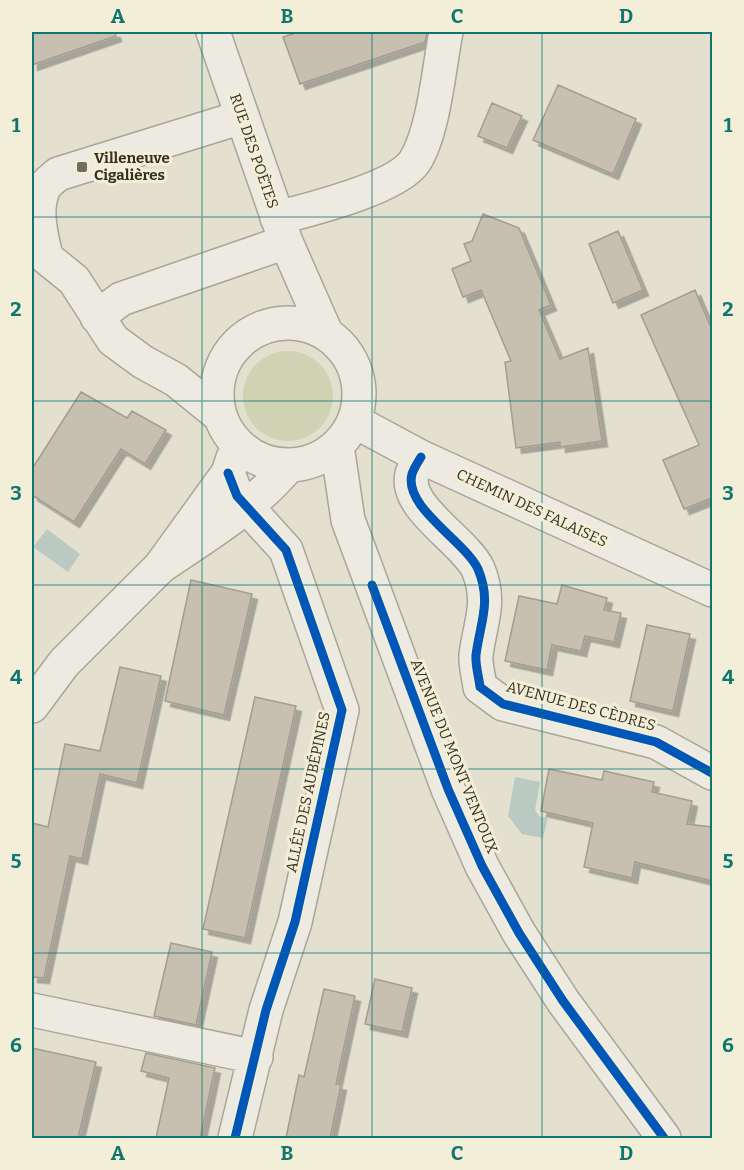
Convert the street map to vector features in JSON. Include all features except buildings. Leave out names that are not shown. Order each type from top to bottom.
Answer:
[{"type":"street","name":"RUE DES POÈTES","points":[[213,32],[286,243],[326,333]]},
{"type":"street","points":[[97,316],[121,299],[286,243],[347,197],[394,178],[414,162],[425,138],[446,32]]},
{"type":"street","points":[[219,415],[176,380],[143,362],[113,340],[74,280],[39,251],[39,213],[44,187],[58,174],[242,117]]},
{"type":"street","name":"RUE DES POÈTES","points":[[286,243],[289,322]]},
{"type":"street","points":[[32,706],[64,663],[160,567],[246,506],[299,464],[346,433],[359,401],[355,372],[341,346],[326,333],[308,325],[289,322],[271,324],[240,340],[228,354],[220,370],[216,393],[219,415],[227,431],[233,459],[160,567]]},
{"type":"street","points":[[176,380],[198,377],[220,370]]},
{"type":"street","name":"CHEMIN DES FALAISES","points":[[346,433],[421,457],[712,590]]},
{"type":"street","name":"AVENUE DU MONT VENTOUX","points":[[346,433],[348,520],[448,789],[482,866],[519,933],[563,1001],[664,1138]]},
{"type":"street","name":"AVENUE DES CÈDRES","points":[[421,457],[412,474],[412,486],[424,510],[453,537],[478,568],[487,600],[476,657],[480,687],[503,705],[656,742],[712,774]]},
{"type":"street","points":[[233,459],[299,464]]},
{"type":"street","name":"ALLÉE DES AUBÉPINES","points":[[233,459],[237,496],[286,550],[342,710],[295,922],[266,1010],[236,1138]]},
{"type":"street","name":"AVENUE DU MONT VENTOUX","points":[[299,464],[348,520]]},
{"type":"street","points":[[32,1010],[256,1057]]},
{"type":"green space","points":[[279,351],[297,351],[313,358],[326,371],[333,387],[333,405],[326,421],[313,434],[297,441],[279,441],[263,434],[250,421],[243,405],[243,387],[250,371],[263,358]]},
{"type":"shaded area","points":[[47,529],[80,554],[68,572],[33,547]]},
{"type":"shaded area","points":[[515,777],[540,782],[535,810],[539,816],[548,818],[543,838],[522,834],[508,816]]},
{"type":"cycle path","points":[[421,457],[412,474],[412,486],[417,499],[471,558],[482,581],[485,602],[476,659],[480,687],[503,704],[656,742],[712,773]]},
{"type":"cycle path","points":[[228,473],[237,496],[286,550],[342,710],[295,922],[266,1010],[235,1138]]},
{"type":"cycle path","points":[[372,585],[448,789],[482,866],[519,933],[563,1001],[664,1138]]},
{"type":"place","name":"Villeneuve Cigalières","points":[[82,167]]}]
